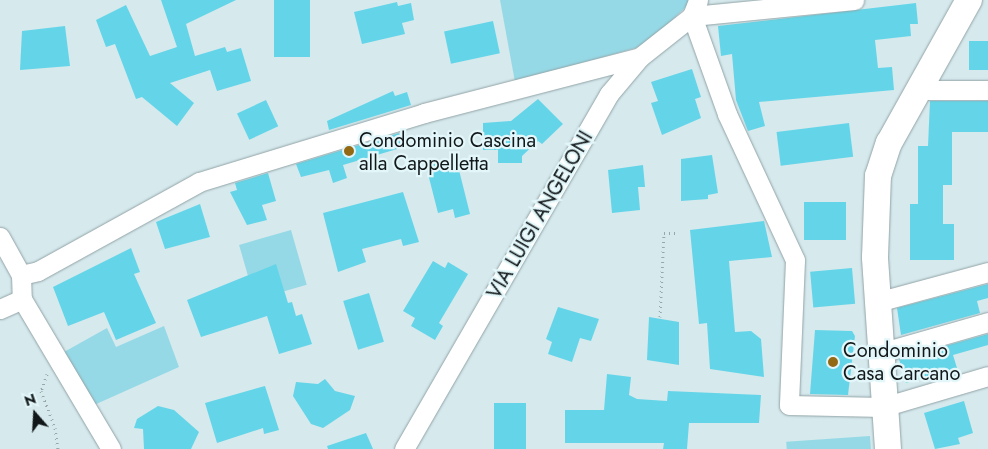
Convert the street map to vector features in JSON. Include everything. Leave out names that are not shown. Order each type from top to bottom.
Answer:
[{"type":"street","points":[[854,0],[695,8],[727,114],[795,260],[789,406],[883,407],[988,376]]},
{"type":"street","points":[[888,449],[883,407],[877,302],[874,208],[878,176],[889,143],[969,0]]},
{"type":"street","name":"VIA LUIGI ANGELONI","points":[[404,449],[609,94],[640,57],[695,8]]},
{"type":"street","points":[[21,275],[38,271],[199,182],[433,110],[640,57]]},
{"type":"street","points":[[918,90],[988,90]]},
{"type":"street","points":[[0,237],[21,275],[22,299],[111,449]]},
{"type":"street","points":[[877,302],[988,272]]},
{"type":"street","points":[[0,309],[22,299]]},
{"type":"street","points":[[880,352],[988,322]]},
{"type":"path","points":[[660,317],[664,233],[676,233]]},
{"type":"path","points":[[58,449],[55,428],[41,391],[46,375],[60,362]]},
{"type":"shaded area","points":[[500,0],[693,0],[646,45],[515,82]]},
{"type":"shaded area","points":[[291,230],[307,285],[255,300],[239,245]]},
{"type":"shaded area","points":[[164,326],[179,367],[94,405],[64,352],[107,328],[116,347]]},
{"type":"shaded area","points":[[870,436],[871,449],[787,449],[786,442]]},
{"type":"building","points":[[161,0],[236,0],[186,24],[195,56],[225,47],[227,52],[241,48],[251,81],[217,91],[210,70],[170,83],[194,103],[177,126],[142,97],[136,99],[115,44],[106,47],[96,20],[126,5],[150,56],[177,47]]},
{"type":"building","points":[[274,0],[310,0],[310,57],[274,57]]},
{"type":"building","points":[[397,2],[398,6],[411,3],[414,20],[402,23],[405,34],[362,44],[354,12]]},
{"type":"building","points":[[916,3],[918,24],[910,24],[911,36],[875,40],[878,68],[892,67],[894,90],[759,102],[765,126],[748,131],[736,100],[732,54],[721,56],[718,26]]},
{"type":"building","points":[[493,21],[500,53],[451,64],[444,31]]},
{"type":"building","points":[[65,26],[70,66],[20,70],[22,31]]},
{"type":"building","points":[[969,41],[988,41],[988,70],[969,70]]},
{"type":"building","points":[[692,69],[701,97],[695,99],[701,118],[662,135],[651,103],[658,101],[651,82]]},
{"type":"building","points":[[393,91],[395,96],[407,92],[411,105],[329,130],[327,121]]},
{"type":"building","points":[[538,99],[563,124],[542,144],[538,141],[522,156],[522,163],[498,163],[498,150],[483,150],[483,123],[511,121]]},
{"type":"building","points":[[266,100],[278,126],[249,140],[237,114]]},
{"type":"building","points":[[930,101],[988,101],[988,132],[952,132],[952,185],[943,185],[943,224],[954,224],[954,260],[910,260],[910,204],[918,204],[918,146],[928,146]]},
{"type":"building","points":[[849,123],[853,157],[781,166],[777,132]]},
{"type":"building","name":"Condominio Cascina alla Cappelletta","points":[[399,133],[404,147],[343,165],[347,178],[333,183],[329,170],[301,177],[296,164]]},
{"type":"building","points":[[712,155],[718,193],[708,195],[708,199],[681,201],[681,159]]},
{"type":"building","points":[[456,158],[470,214],[455,218],[453,209],[438,213],[426,166]]},
{"type":"building","points":[[643,165],[645,187],[638,187],[640,210],[612,213],[608,170]]},
{"type":"building","points":[[268,173],[276,201],[262,205],[267,220],[247,225],[230,192],[237,190],[235,183]]},
{"type":"building","points":[[403,192],[419,242],[403,246],[401,239],[362,249],[366,262],[338,272],[323,213]]},
{"type":"building","points":[[804,202],[846,202],[846,240],[804,240]]},
{"type":"building","points":[[200,204],[210,237],[165,249],[156,222]]},
{"type":"building","points":[[764,221],[772,257],[729,261],[735,332],[751,331],[761,339],[764,377],[710,369],[707,323],[699,324],[690,230]]},
{"type":"building","points":[[131,248],[140,272],[134,274],[156,323],[116,340],[104,312],[68,326],[53,287]]},
{"type":"building","points":[[433,261],[445,268],[448,262],[468,274],[439,323],[443,326],[435,340],[411,326],[415,318],[403,311]]},
{"type":"building","points":[[276,264],[288,303],[292,302],[296,316],[302,314],[312,344],[279,354],[267,316],[201,337],[187,300]]},
{"type":"building","points":[[852,268],[855,304],[813,308],[810,272]]},
{"type":"building","points":[[988,284],[988,298],[977,301],[980,313],[901,335],[897,308]]},
{"type":"building","points":[[369,293],[384,342],[358,350],[343,301]]},
{"type":"building","points":[[558,307],[599,319],[591,341],[580,338],[572,362],[548,354],[552,342],[546,339]]},
{"type":"building","points":[[649,317],[679,322],[679,365],[647,360]]},
{"type":"building","name":"Condominio Casa Carcano","points":[[815,330],[852,331],[855,336],[848,395],[810,394]]},
{"type":"building","points":[[988,334],[988,345],[953,355],[957,368],[906,383],[899,359]]},
{"type":"building","points":[[607,374],[631,377],[629,395],[637,399],[667,401],[668,391],[761,395],[759,423],[689,423],[687,449],[663,449],[664,443],[565,443],[565,410],[604,410]]},
{"type":"building","points":[[325,379],[335,391],[355,396],[350,410],[323,428],[311,424],[293,396],[296,382],[318,384]]},
{"type":"building","points":[[265,386],[279,430],[264,434],[263,428],[217,443],[205,403]]},
{"type":"building","points":[[964,401],[973,433],[958,438],[960,444],[935,449],[924,413]]},
{"type":"building","points":[[494,403],[526,403],[526,449],[494,449]]},
{"type":"building","points":[[158,406],[174,410],[199,432],[191,449],[144,449],[143,429],[134,428],[137,419]]},
{"type":"building","points":[[366,433],[373,449],[328,449],[327,446]]},
{"type":"place","name":"Condominio Cascina alla Cappelletta","points":[[349,151]]},
{"type":"place","name":"Condominio Casa Carcano","points":[[833,362]]}]
